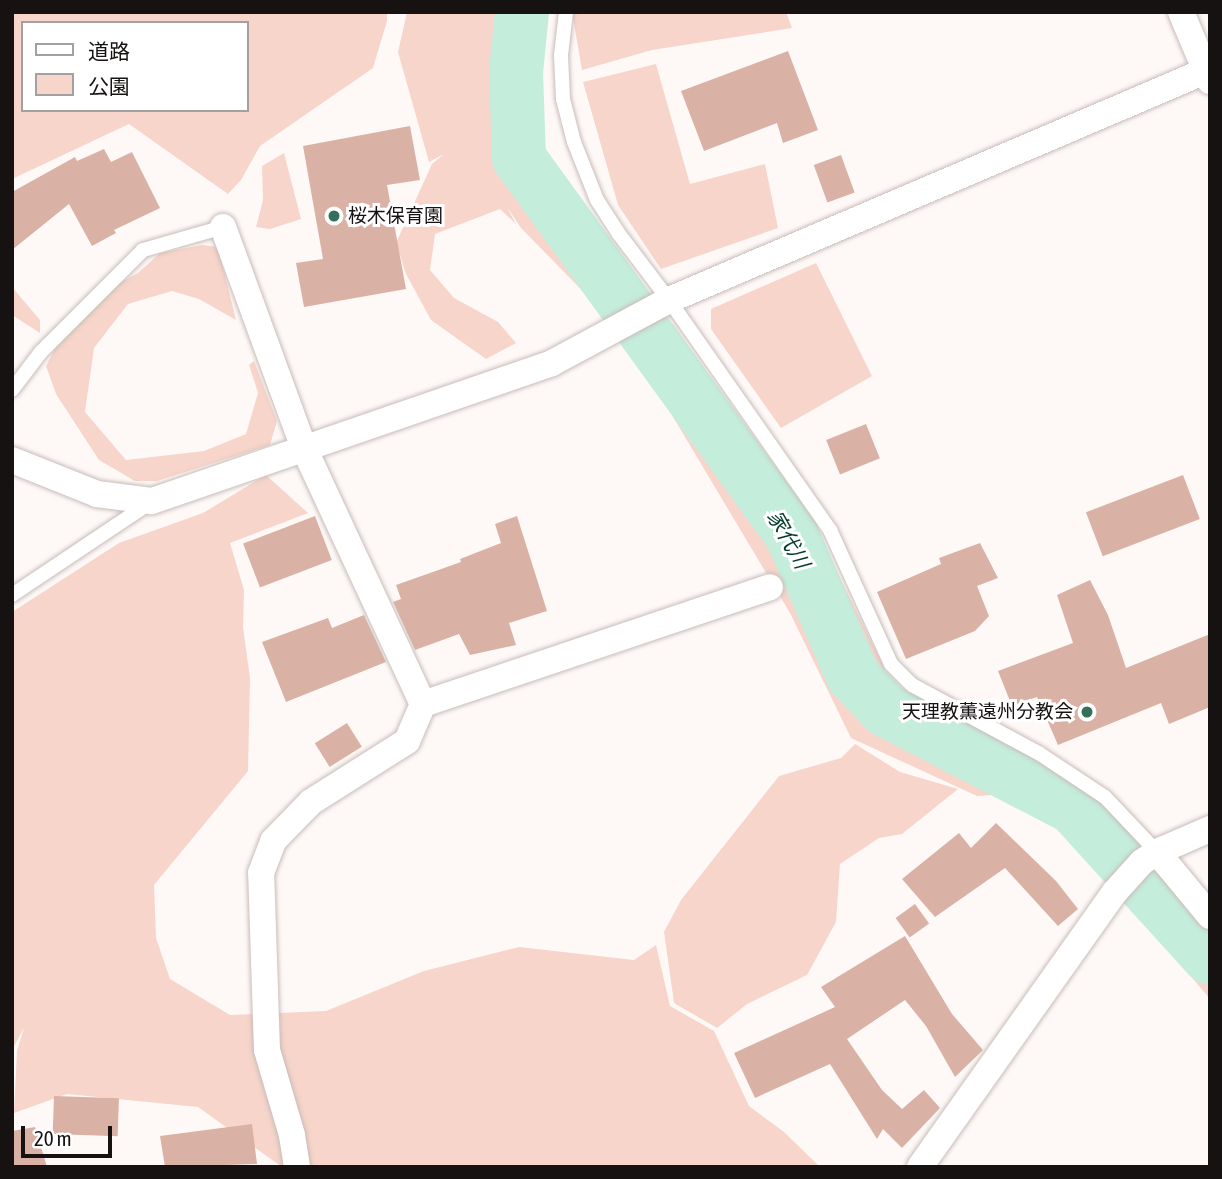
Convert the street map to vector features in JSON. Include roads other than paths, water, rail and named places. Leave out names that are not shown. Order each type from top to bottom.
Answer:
[{"type":"street","points":[[12,460],[97,494],[152,501],[552,363],[661,304],[1208,74],[1181,12]]},
{"type":"street","points":[[223,226],[304,448],[423,704]]},
{"type":"street","points":[[296,1167],[292,1135],[267,1050],[261,873],[273,841],[311,802],[407,741],[423,704],[770,587]]},
{"type":"street","points":[[920,1167],[1114,893],[1150,857],[1210,829]]},
{"type":"street","points":[[1150,857],[1210,916]]},
{"type":"lane","points":[[566,12],[561,55],[563,88],[574,142],[597,200],[661,304],[830,530],[891,663],[912,685],[1040,754],[1105,797],[1150,857]]},
{"type":"lane","points":[[12,390],[41,352],[143,250],[223,226]]},
{"type":"lane","points":[[12,596],[152,501]]},
{"type":"waterway","name":"家代川","points":[[522,12],[516,72],[519,158],[792,535],[853,676],[886,710],[1074,808],[1210,958]]},
{"type":"place","name":"桜木保育園","points":[[334,216]]},
{"type":"place","name":"天理教薫遠州分教会","points":[[1087,712]]}]
